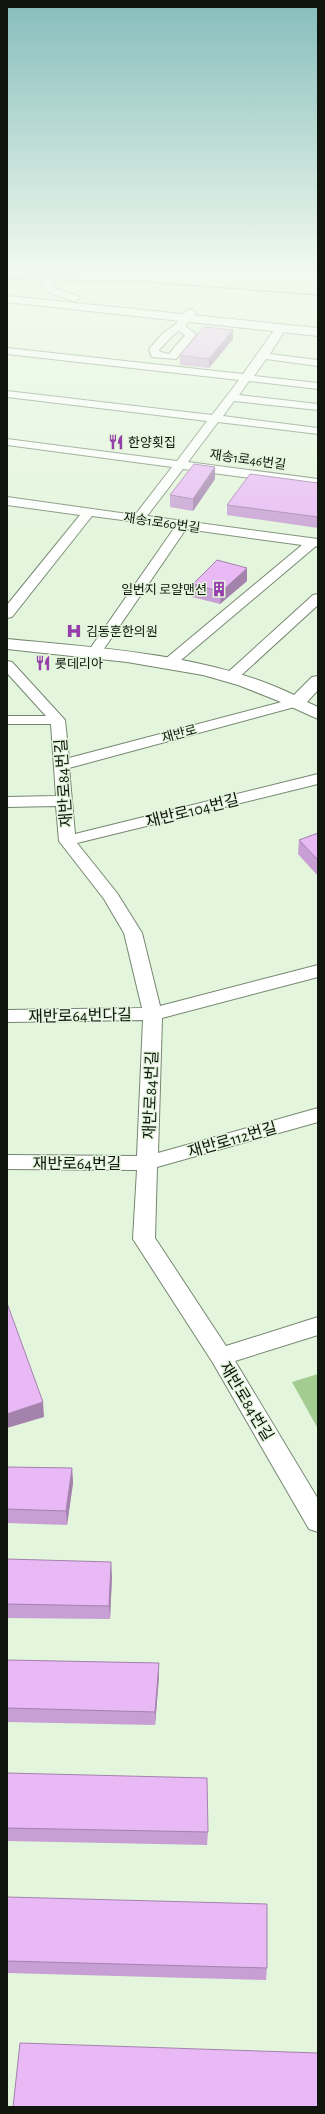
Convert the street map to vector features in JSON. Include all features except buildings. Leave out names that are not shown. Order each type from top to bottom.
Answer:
[{"type":"main road","points":[[7,644],[169,663],[231,676],[297,702],[318,714]]},
{"type":"main road","points":[[297,702],[318,681]]},
{"type":"street","points":[[191,372],[318,386]]},
{"type":"street","points":[[138,519],[252,372]]},
{"type":"street","points":[[7,394],[318,430]]},
{"type":"street","points":[[232,397],[318,407]]},
{"type":"street","name":"재송1로46번길","points":[[7,442],[318,482]]},
{"type":"street","name":"재송1로60번길","points":[[7,501],[315,543]]},
{"type":"street","points":[[7,614],[89,512]]},
{"type":"street","points":[[94,653],[183,525]]},
{"type":"street","points":[[169,663],[315,543]]},
{"type":"street","points":[[231,676],[318,598]]},
{"type":"street","name":"재반로84번길","points":[[7,665],[58,720],[67,841],[111,897],[133,933],[153,1014],[144,1239],[221,1357],[318,1521]]},
{"type":"street","name":"재반로","points":[[61,764],[297,702]]},
{"type":"street","points":[[7,720],[58,720]]},
{"type":"street","name":"재반로104번길","points":[[67,841],[318,779]]},
{"type":"street","points":[[7,802],[64,801]]},
{"type":"street","points":[[153,1014],[318,971]]},
{"type":"street","name":"재반로64번다길","points":[[7,1016],[153,1014]]},
{"type":"street","name":"재반로112번길","points":[[147,1163],[318,1114]]},
{"type":"street","name":"재반로64번길","points":[[7,1162],[147,1163]]},
{"type":"street","points":[[221,1357],[318,1326]]},
{"type":"green space","points":[[318,1374],[318,1429],[292,1382]]},
{"type":"place","name":"한양횟집","points":[[116,442]]},
{"type":"place","name":"일번지 로얄맨션","points":[[219,589]]},
{"type":"place","name":"김동훈한의원","points":[[74,631]]},
{"type":"place","name":"롯데리아","points":[[43,663]]}]
